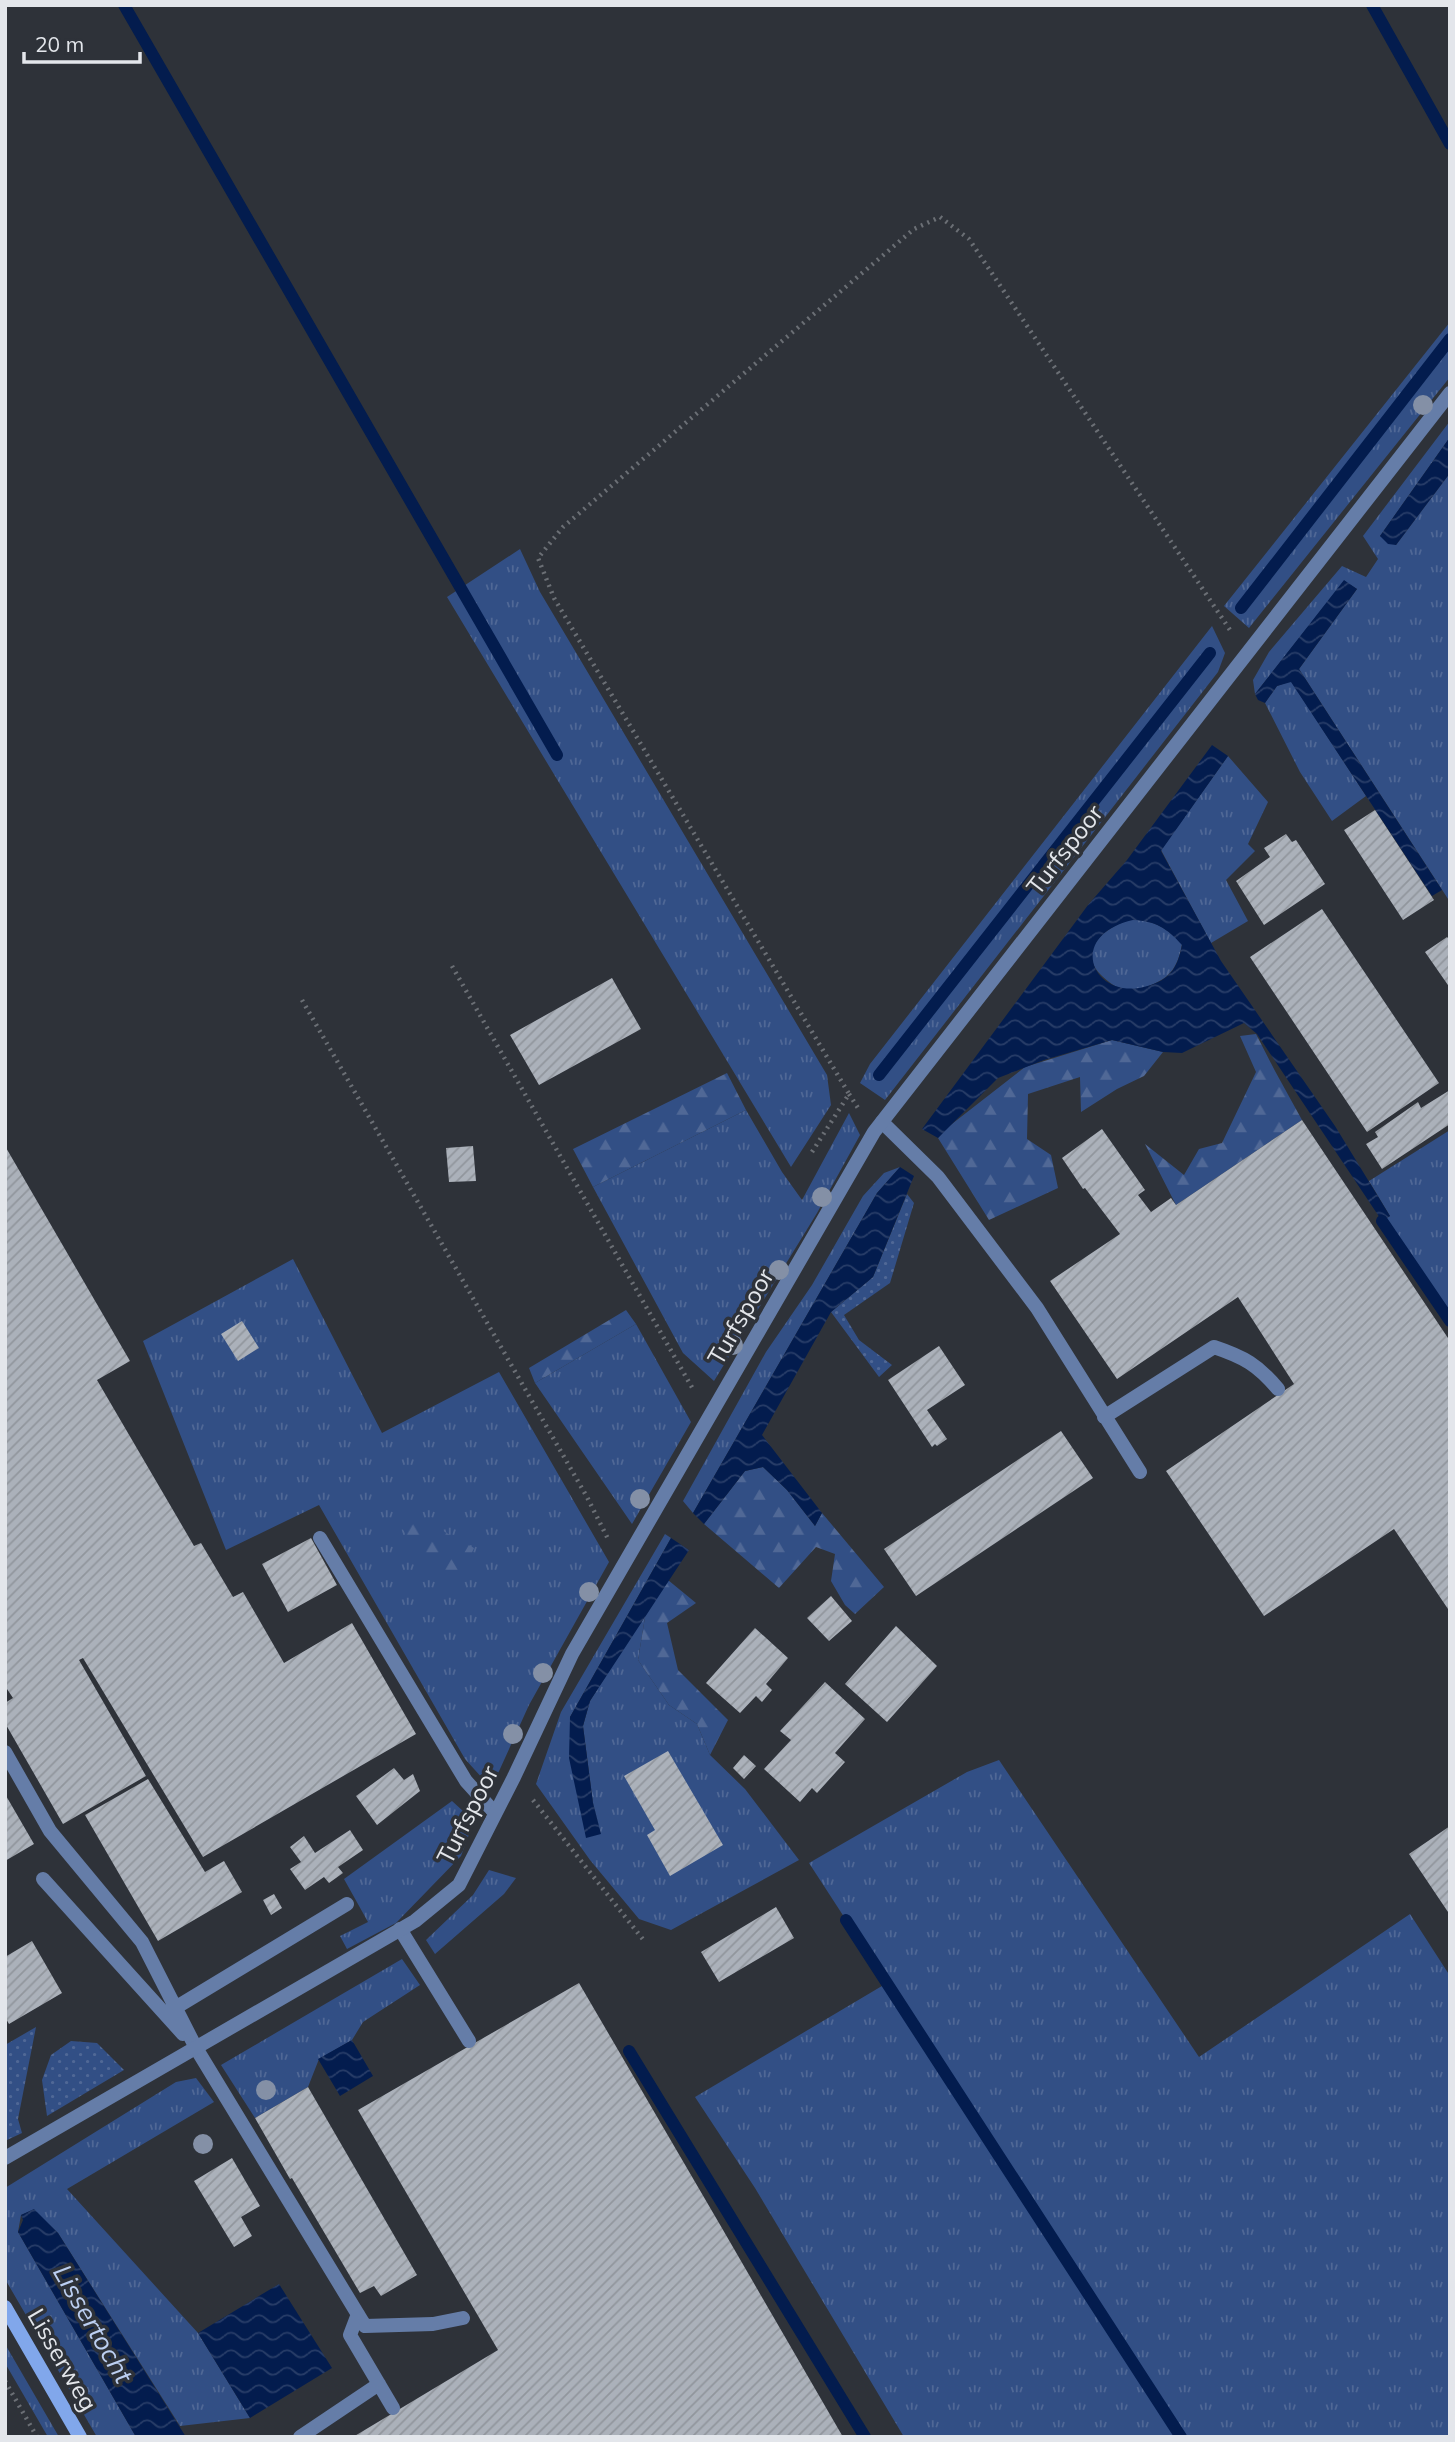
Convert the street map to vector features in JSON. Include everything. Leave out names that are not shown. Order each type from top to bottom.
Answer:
[{"type":"main road","name":"Lisserweg","points":[[5,2306],[80,2437]]},
{"type":"street","name":"Turfspoor","points":[[5,2158],[415,1922],[459,1885],[572,1654],[882,1122],[1450,393]]},
{"type":"street","points":[[882,1122],[938,1177],[1037,1308],[1139,1472]]},
{"type":"street","points":[[1104,1417],[1214,1348],[1241,1356],[1263,1370],[1278,1389]]},
{"type":"street","points":[[320,1538],[466,1781],[495,1813]]},
{"type":"street","points":[[5,1752],[50,1831],[142,1942],[196,2048],[365,2326],[433,2324],[463,2318]]},
{"type":"street","points":[[43,1879],[196,2048]]},
{"type":"street","points":[[175,2007],[347,1904]]},
{"type":"street","points":[[400,1930],[469,2041]]},
{"type":"street","points":[[358,2314],[350,2335],[393,2408]]},
{"type":"street","points":[[300,2437],[379,2385]]},
{"type":"path","points":[[812,1152],[849,1094],[554,598],[538,558],[563,527],[914,229],[940,217],[969,239],[1246,654]]},
{"type":"path","points":[[452,966],[684,1374]]},
{"type":"path","points":[[302,1000],[580,1485],[622,1568]]},
{"type":"path","points":[[514,1777],[645,1942]]},
{"type":"path","points":[[5,2381],[37,2437]]},
{"type":"green space","points":[[1450,322],[1450,377],[1249,628],[1224,606]]},
{"type":"green space","points":[[1450,421],[1450,437],[1380,536],[1396,545],[1450,473],[1450,902],[1299,669],[1357,589],[1344,581],[1255,694],[1253,680],[1269,652],[1342,566],[1366,577],[1378,559],[1363,536]]},
{"type":"green space","points":[[520,549],[540,592],[827,1075],[831,1105],[791,1167],[447,597]]},
{"type":"green space","points":[[1212,626],[1225,653],[1218,672],[885,1100],[860,1083],[870,1064]]},
{"type":"green space","points":[[1291,681],[1366,796],[1332,821],[1300,772],[1265,703],[1277,686]]},
{"type":"green space","points":[[1228,756],[1268,802],[1248,844],[1255,851],[1226,880],[1248,921],[1211,943],[1161,850]]},
{"type":"green space","points":[[1133,919],[1160,926],[1182,944],[1176,964],[1169,974],[1145,987],[1127,990],[1115,986],[1103,977],[1094,965],[1092,956],[1093,947],[1105,932]]},
{"type":"green space","points":[[1256,1034],[1302,1120],[1176,1205],[1145,1144],[1184,1175],[1199,1149],[1222,1143],[1256,1072],[1240,1036]]},
{"type":"green space","points":[[1112,1040],[1163,1052],[1144,1076],[1117,1089],[1081,1112],[1080,1077],[1028,1094],[1027,1139],[1051,1155],[1058,1188],[989,1220],[938,1138],[948,1127],[1025,1067]]},
{"type":"green space","points":[[727,1073],[746,1110],[593,1187],[573,1149]]},
{"type":"green space","points":[[746,1110],[782,1172],[802,1200],[849,1113],[860,1135],[817,1213],[714,1381],[683,1353],[593,1187]]},
{"type":"green space","points":[[1450,1130],[1450,1319],[1382,1221],[1390,1216],[1369,1181]]},
{"type":"green space","points":[[900,1167],[877,1193],[693,1513],[683,1501],[766,1352],[812,1285],[863,1196],[884,1173]]},
{"type":"green space","points":[[907,1194],[914,1203],[890,1283],[844,1315],[859,1340],[892,1365],[879,1377],[831,1312],[873,1277]]},
{"type":"green space","points":[[293,1259],[382,1433],[499,1372],[609,1562],[529,1705],[495,1780],[484,1780],[465,1759],[319,1505],[226,1550],[143,1341]]},
{"type":"green space","points":[[626,1310],[636,1324],[535,1383],[529,1368]]},
{"type":"green space","points":[[636,1324],[691,1422],[632,1524],[535,1383]]},
{"type":"green space","points":[[763,1467],[787,1490],[815,1526],[822,1513],[884,1587],[855,1614],[845,1605],[831,1581],[835,1554],[816,1547],[779,1588],[704,1524],[745,1471]]},
{"type":"green space","points":[[394,1518],[421,1519],[474,1548],[453,1595]]},
{"type":"green space","points":[[665,1534],[671,1538],[570,1717],[601,1834],[593,1803],[583,1726],[590,1701],[646,1611],[638,1660],[669,1705],[697,1724],[710,1755],[745,1789],[799,1860],[671,1930],[639,1919],[590,1860],[536,1784],[561,1712]]},
{"type":"green space","points":[[668,1580],[696,1603],[667,1623],[678,1670],[728,1720],[710,1755],[697,1724],[669,1705],[638,1660],[646,1611]]},
{"type":"green space","points":[[999,1760],[1199,2057],[1410,1914],[1450,1976],[1450,2437],[904,2437],[755,2188],[695,2097],[887,1983],[809,1863],[967,1772]]},
{"type":"green space","points":[[452,1801],[474,1821],[461,1856],[396,1923],[347,1949],[340,1936],[368,1922],[344,1879]]},
{"type":"green space","points":[[489,1870],[516,1878],[504,1894],[435,1954],[426,1940],[473,1895]]},
{"type":"green space","points":[[402,1959],[420,1985],[363,2022],[352,2040],[319,2059],[308,2087],[255,2118],[221,2065]]},
{"type":"green space","points":[[36,2027],[18,2119],[22,2133],[5,2141],[5,2045]]},
{"type":"green space","points":[[71,2041],[97,2043],[124,2070],[47,2116],[42,2080],[51,2055]]},
{"type":"green space","points":[[196,2078],[214,2102],[67,2189],[198,2333],[250,2418],[180,2426],[58,2233],[33,2210],[21,2215],[18,2232],[136,2437],[97,2437],[5,2279],[5,2188],[176,2082]]},
{"type":"green space","points":[[5,2344],[59,2437],[48,2437],[5,2363]]},
{"type":"water","points":[[1450,437],[1450,473],[1396,545],[1388,544],[1380,536]]},
{"type":"water","points":[[1344,580],[1357,589],[1299,669],[1442,890],[1432,896],[1291,682],[1277,686],[1265,703],[1258,700],[1255,694]]},
{"type":"water","points":[[1212,745],[1228,756],[1161,851],[1221,961],[1335,1126],[1390,1216],[1382,1221],[1257,1034],[1244,1023],[1182,1053],[1163,1052],[1112,1040],[1044,1060],[998,1078],[938,1138],[922,1129],[1088,905],[1127,860]],"holes":[[[1133,920],[1166,930],[1182,945],[1178,959],[1169,975],[1151,985],[1131,989],[1114,986],[1102,977],[1094,966],[1093,953],[1098,940],[1111,928]]]},
{"type":"water","points":[[900,1167],[914,1176],[873,1277],[831,1312],[762,1435],[822,1513],[815,1526],[787,1490],[763,1467],[745,1471],[704,1524],[693,1513],[877,1193]]},
{"type":"water","points":[[671,1538],[689,1550],[590,1701],[583,1726],[593,1803],[601,1834],[586,1838],[569,1758],[570,1717]]},
{"type":"water","points":[[352,2040],[373,2076],[340,2096],[318,2059]]},
{"type":"water","name":"Lissertocht","points":[[34,2209],[58,2233],[186,2437],[136,2437],[18,2232],[23,2220],[21,2215]]},
{"type":"water","points":[[279,2284],[332,2368],[250,2418],[198,2333]]},
{"type":"building","points":[[1375,810],[1434,900],[1403,920],[1344,830]]},
{"type":"building","points":[[1286,834],[1292,842],[1296,840],[1325,884],[1264,925],[1236,881],[1270,857],[1264,848]]},
{"type":"building","points":[[1322,909],[1439,1083],[1367,1132],[1250,957]]},
{"type":"building","points":[[1447,937],[1450,940],[1450,988],[1425,952]]},
{"type":"building","points":[[612,978],[641,1029],[539,1085],[510,1035]]},
{"type":"building","points":[[1450,1090],[1450,1124],[1382,1169],[1366,1144],[1378,1137],[1375,1132],[1418,1102],[1421,1108]]},
{"type":"building","points":[[1302,1120],[1450,1341],[1450,1612],[1394,1529],[1264,1616],[1166,1471],[1294,1384],[1238,1297],[1117,1379],[1050,1281],[1120,1234],[1085,1188],[1083,1189],[1062,1158],[1102,1129],[1145,1190],[1138,1195],[1151,1212],[1171,1198],[1176,1205]]},
{"type":"building","points":[[5,1146],[130,1361],[97,1380],[194,1546],[201,1543],[233,1597],[243,1592],[284,1663],[352,1623],[416,1734],[203,1857],[83,1658],[79,1660],[146,1776],[63,1824],[5,1723],[5,1703],[13,1698],[5,1686]]},
{"type":"building","points":[[473,1146],[476,1181],[449,1182],[446,1148]]},
{"type":"building","points":[[242,1321],[259,1348],[238,1361],[221,1334]]},
{"type":"building","points":[[939,1346],[965,1385],[927,1410],[947,1439],[932,1447],[888,1380]]},
{"type":"building","points":[[1061,1431],[1093,1478],[916,1596],[884,1549]]},
{"type":"building","points":[[311,1538],[337,1585],[288,1612],[262,1564]]},
{"type":"building","points":[[831,1596],[852,1621],[829,1641],[807,1618]]},
{"type":"building","points":[[896,1626],[937,1666],[887,1722],[845,1684]]},
{"type":"building","points":[[755,1628],[788,1658],[766,1684],[772,1690],[762,1702],[756,1696],[740,1713],[706,1683]]},
{"type":"building","points":[[825,1682],[865,1719],[835,1753],[845,1762],[817,1793],[812,1788],[800,1802],[764,1769],[791,1740],[780,1731]]},
{"type":"building","points":[[668,1751],[723,1845],[670,1876],[647,1835],[655,1830],[624,1776]]},
{"type":"building","points":[[744,1755],[756,1766],[744,1779],[733,1768]]},
{"type":"building","points":[[394,1768],[404,1780],[413,1774],[420,1791],[377,1825],[356,1796]]},
{"type":"building","points":[[148,1779],[205,1872],[224,1861],[242,1892],[158,1941],[85,1815]]},
{"type":"building","points":[[5,1794],[34,1844],[5,1861]]},
{"type":"building","points":[[1450,1826],[1450,1915],[1409,1854]]},
{"type":"building","points":[[350,1830],[363,1850],[338,1867],[343,1873],[329,1883],[324,1877],[305,1890],[290,1869],[301,1862],[290,1847],[304,1836],[315,1853]]},
{"type":"building","points":[[274,1894],[282,1908],[271,1915],[263,1900]]},
{"type":"building","points":[[776,1907],[794,1938],[719,1982],[701,1952]]},
{"type":"building","points":[[32,1941],[62,1993],[9,2024],[5,2017],[5,1957]]},
{"type":"building","points":[[579,1983],[843,2437],[353,2437],[498,2350],[358,2110]]},
{"type":"building","points":[[308,2087],[417,2275],[381,2296],[374,2286],[360,2293],[255,2118]]},
{"type":"building","points":[[232,2158],[260,2206],[241,2217],[252,2236],[234,2247],[194,2181]]},
{"type":"waterway","points":[[124,5],[557,755]]},
{"type":"waterway","points":[[1372,5],[1450,144]]},
{"type":"waterway","points":[[1241,608],[1450,339]]},
{"type":"waterway","points":[[879,1075],[1210,653]]},
{"type":"waterway","points":[[1382,1221],[1450,1321]]},
{"type":"waterway","points":[[846,1920],[1181,2437]]},
{"type":"waterway","points":[[629,2051],[865,2437]]}]
